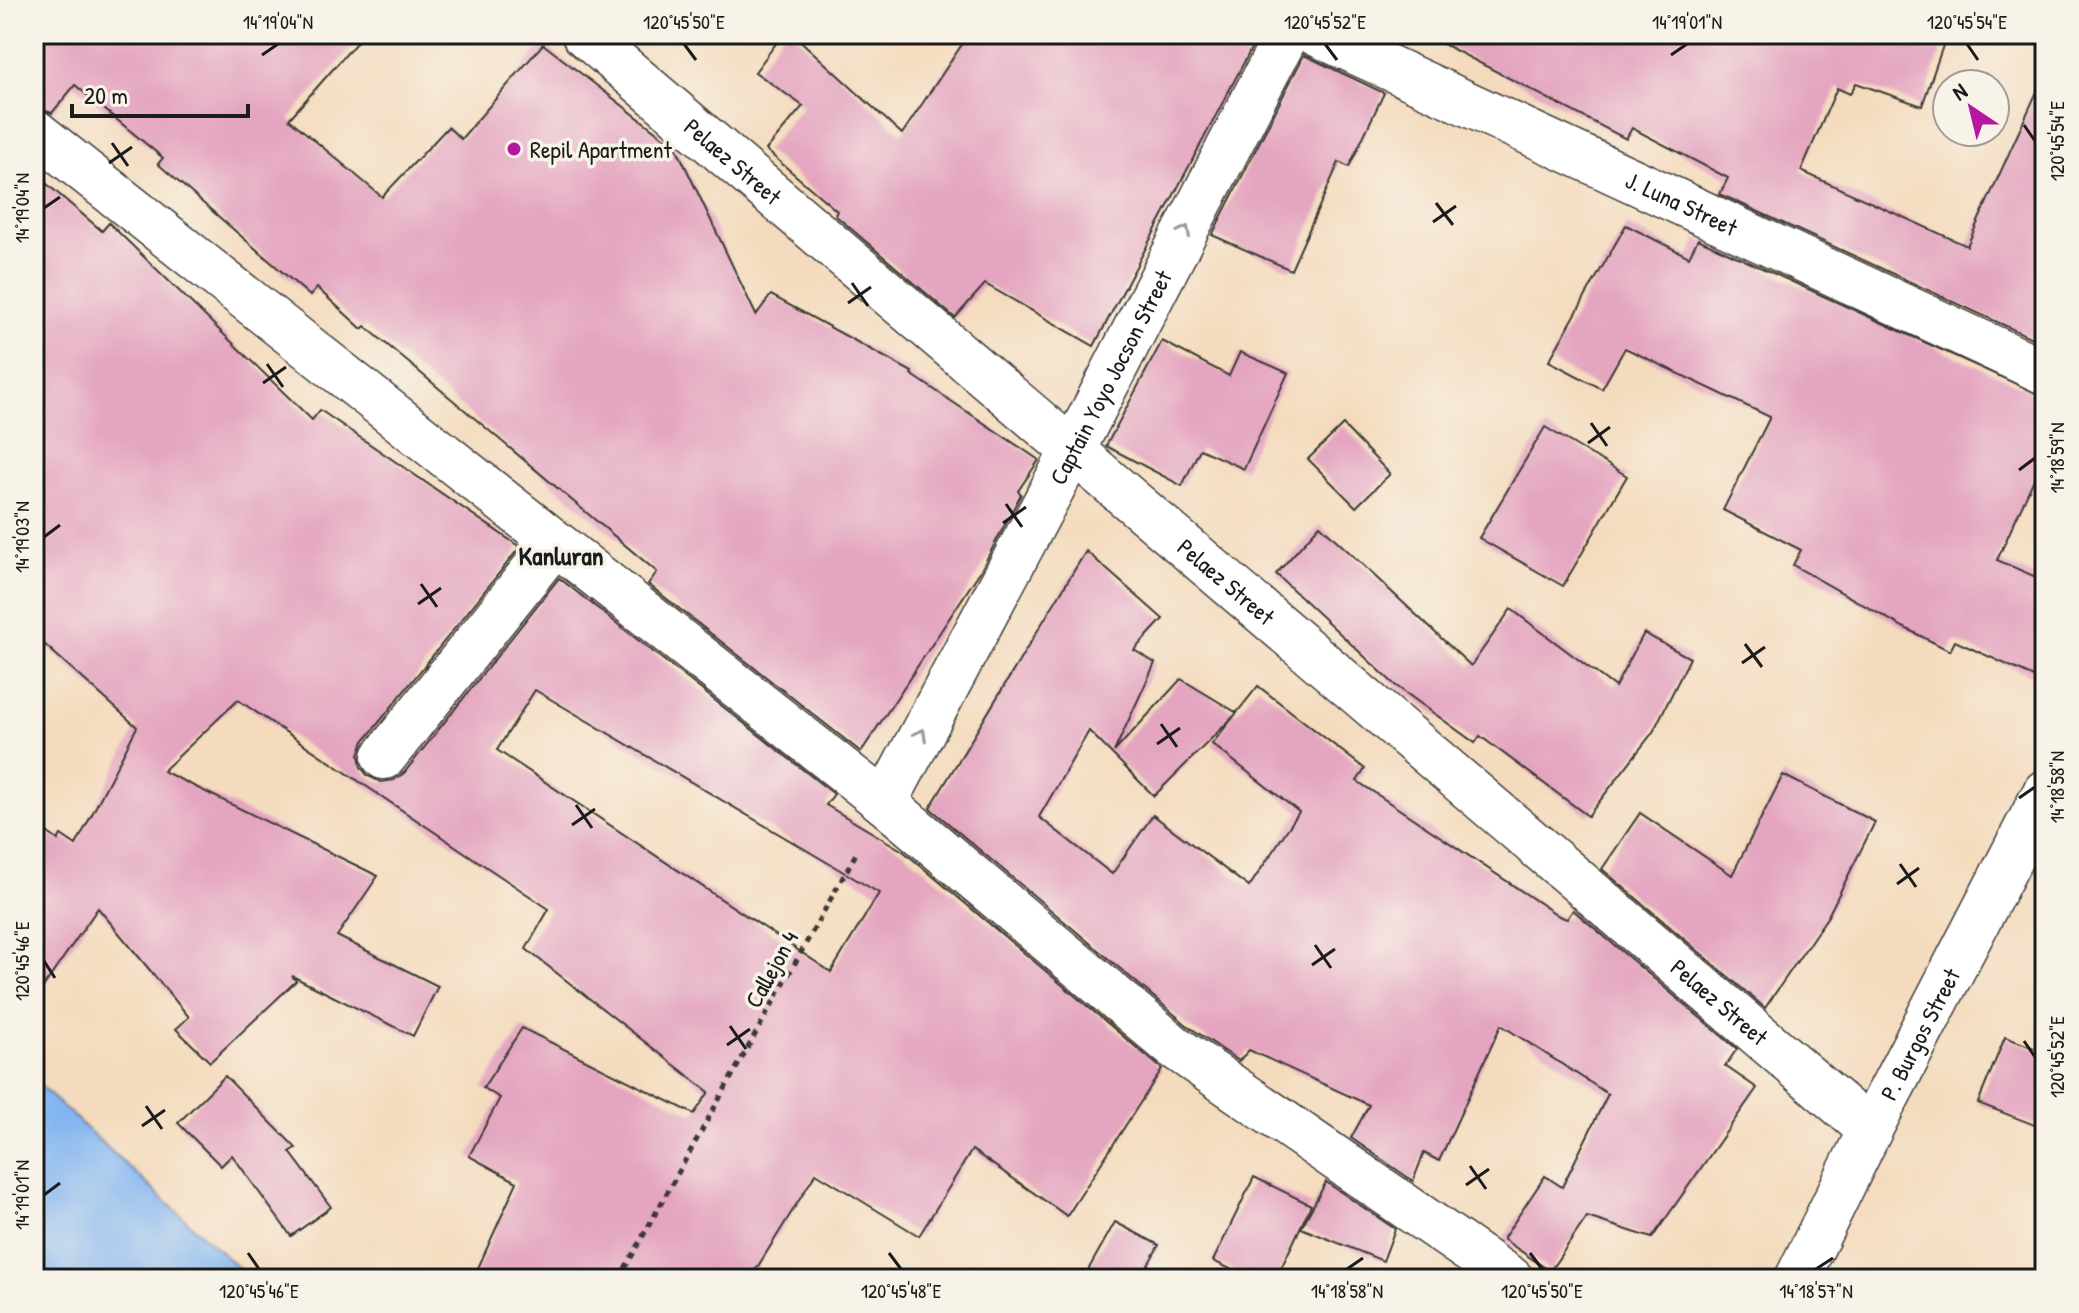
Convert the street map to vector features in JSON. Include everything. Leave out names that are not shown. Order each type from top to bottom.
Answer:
[{"type":"street","name":"Pelaez Street","points":[[584,34],[1074,448],[1870,1130]]},
{"type":"street","name":"Captain Yoyo Jocson Street","points":[[885,803],[1074,448],[1287,34]]},
{"type":"street","name":"J. Luna Street","points":[[1317,34],[2045,372]]},
{"type":"street","points":[[34,131],[885,803],[1173,1046],[1511,1279]]},
{"type":"street","points":[[384,757],[555,543]]},
{"type":"street","name":"P. Burgos Street","points":[[1797,1279],[1870,1130],[2045,792]]},
{"type":"path","name":"Callejon 4","points":[[619,1279],[885,803]]},
{"type":"water","points":[[34,1080],[250,1279],[34,1279]]},
{"type":"building","points":[[34,34],[364,34],[289,119],[382,197],[448,127],[461,139],[543,44],[676,147],[756,315],[771,295],[912,372],[1039,460],[1018,491],[1021,494],[981,570],[861,752],[648,584],[657,572],[365,326],[362,329],[317,288],[310,296],[158,164],[163,158],[75,85],[52,113],[34,107]]},
{"type":"building","points":[[783,34],[793,34],[902,134],[969,34],[1259,34],[1094,346],[985,284],[955,318],[835,215],[837,211],[766,150],[803,106],[755,72]]},
{"type":"building","points":[[1424,34],[1947,34],[1935,68],[1931,68],[1931,80],[1922,106],[1856,83],[1850,94],[1837,88],[1801,171],[1967,246],[2045,74],[2045,344],[1720,194],[1728,178],[1632,128],[1626,139]]},
{"type":"building","points":[[1304,55],[1384,93],[1349,167],[1339,162],[1291,270],[1212,235]]},
{"type":"building","points":[[34,173],[102,231],[109,223],[312,420],[320,410],[520,547],[364,741],[359,754],[361,767],[368,776],[381,782],[394,780],[404,773],[559,578],[834,794],[826,805],[903,851],[1162,1069],[1067,1216],[972,1150],[919,1236],[816,1173],[750,1279],[473,1279],[517,1182],[469,1156],[500,1098],[483,1088],[522,1028],[694,1114],[709,1092],[526,949],[549,909],[238,700],[163,771],[378,876],[337,936],[438,986],[413,1036],[292,976],[296,981],[210,1062],[176,1029],[189,1017],[98,908],[34,1000],[34,823],[58,840],[61,835],[76,845],[137,727],[34,635]],"holes":[[[535,690],[879,893],[831,972],[497,750]]]},
{"type":"building","points":[[1626,225],[1689,257],[1698,239],[2045,397],[2045,455],[1997,560],[2045,581],[2045,682],[1955,641],[1950,651],[1903,627],[1793,565],[1801,550],[1723,510],[1770,417],[1625,348],[1602,389],[1549,361]]},
{"type":"building","points":[[1162,341],[1229,376],[1240,352],[1288,373],[1244,469],[1200,449],[1182,486],[1106,446]]},
{"type":"building","points":[[1343,425],[1390,474],[1356,507],[1308,459]]},
{"type":"building","points":[[1545,427],[1627,476],[1563,586],[1479,538]]},
{"type":"building","points":[[1320,525],[1471,666],[1511,609],[1615,687],[1644,633],[1690,658],[1653,732],[1588,816],[1480,736],[1475,743],[1395,685],[1276,574]]},
{"type":"building","points":[[1086,551],[1163,619],[1134,650],[1155,663],[1114,752],[1181,679],[1237,713],[1258,686],[1365,769],[1357,781],[1559,916],[1567,919],[1573,910],[1737,1049],[1725,1066],[1757,1088],[1652,1238],[1587,1217],[1550,1271],[1503,1239],[1545,1176],[1562,1187],[1608,1094],[1501,1025],[1439,1161],[1424,1153],[1413,1181],[1351,1138],[1369,1105],[1249,1050],[1239,1061],[1188,1026],[930,808]],"holes":[[[1235,715],[1212,744],[1299,812],[1249,887],[1153,815],[1112,874],[1039,817],[1089,731],[1154,796]]]},
{"type":"building","points":[[1783,775],[1875,822],[1828,916],[1765,1008],[1602,869],[1640,813],[1732,875]]},
{"type":"building","points":[[2005,1037],[2045,1052],[2045,1129],[1978,1103]]},
{"type":"building","points":[[225,1076],[296,1148],[290,1152],[331,1207],[291,1236],[232,1155],[221,1166],[178,1123]]},
{"type":"building","points":[[1254,1177],[1311,1205],[1276,1279],[1252,1279],[1213,1261]]},
{"type":"building","points":[[1326,1182],[1395,1229],[1383,1261],[1301,1228]]},
{"type":"building","points":[[1115,1222],[1159,1245],[1140,1279],[1083,1279]]},
{"type":"place","name":"Repil Apartment","points":[[514,149]]},
{"type":"district","name":"Kanluran","points":[[561,555]]}]
